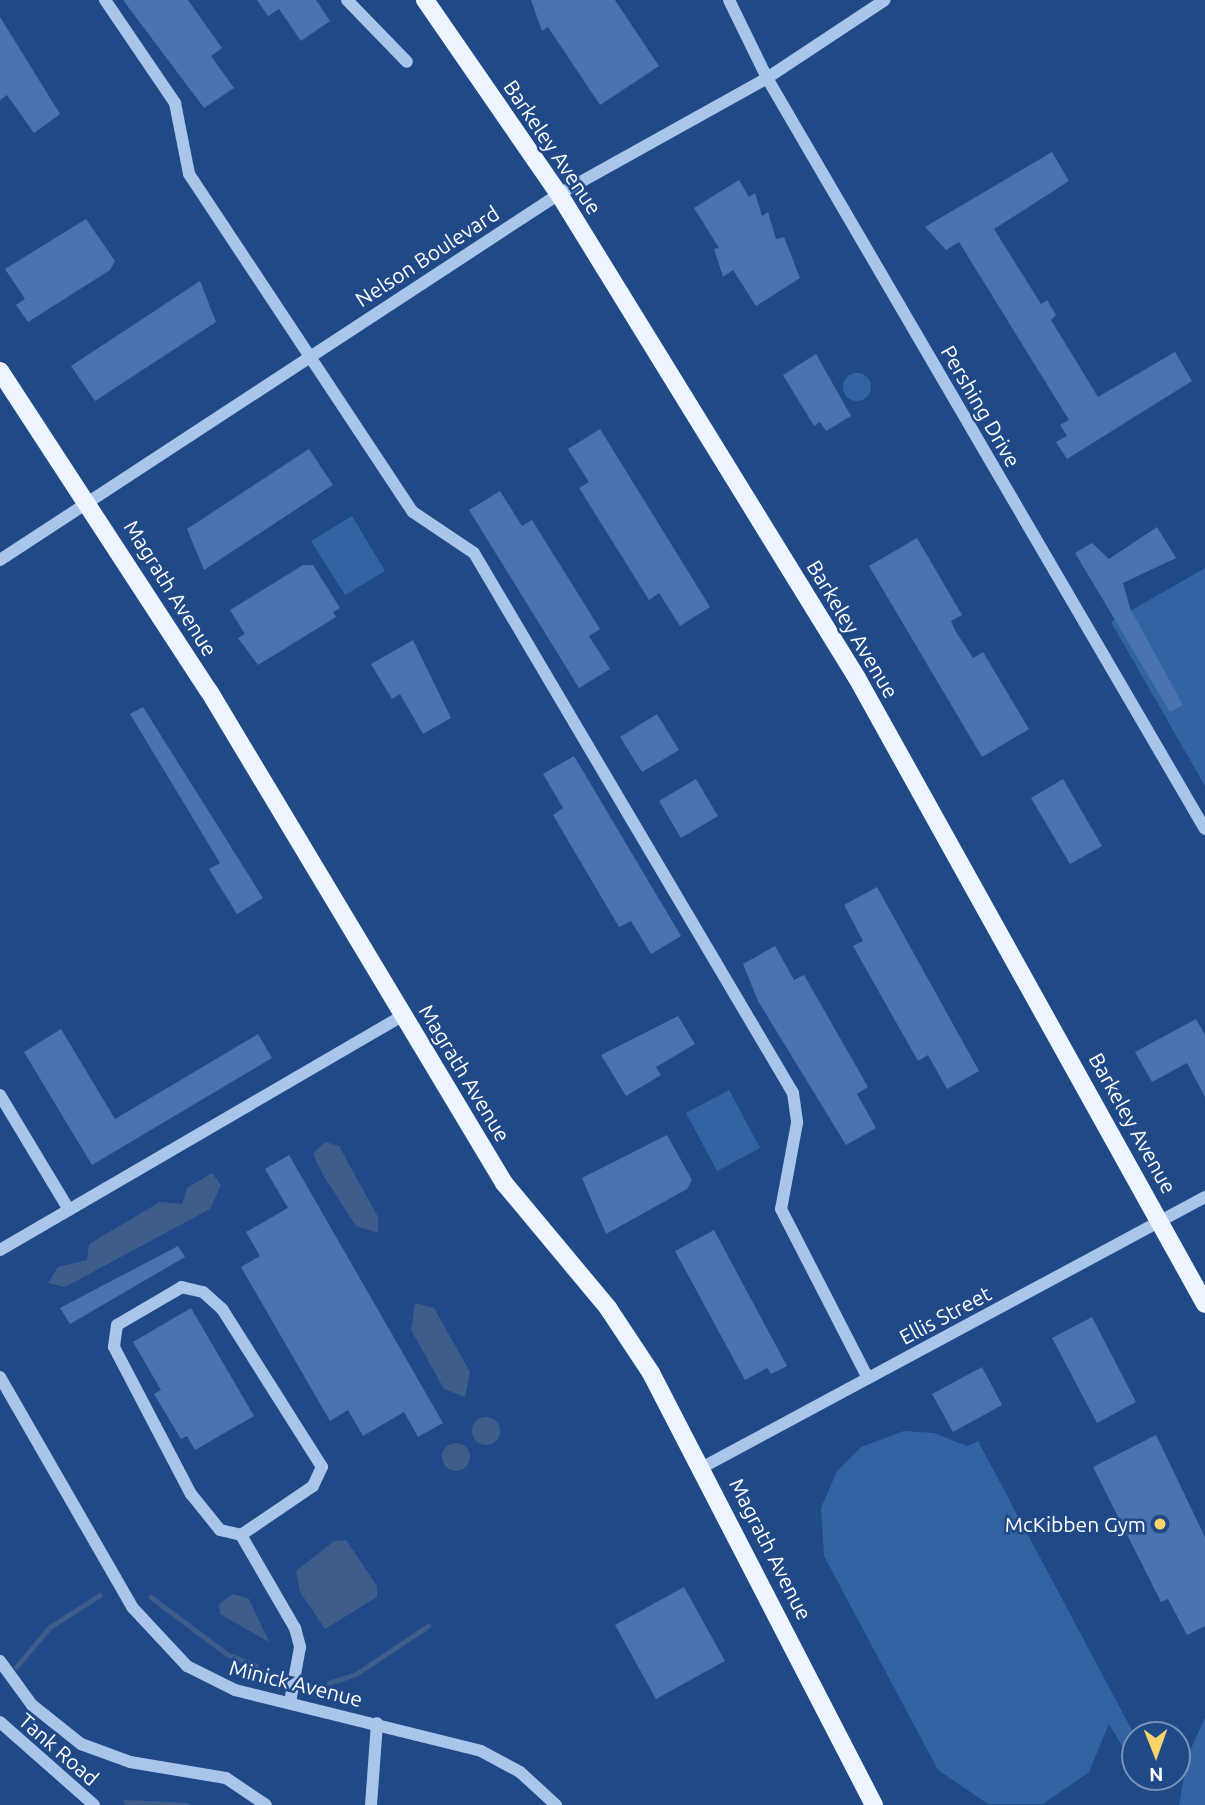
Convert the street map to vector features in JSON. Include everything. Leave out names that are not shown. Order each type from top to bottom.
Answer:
[{"type":"main road","name":"Barkeley Avenue","points":[[425,0],[559,194],[857,678],[1205,1304]]},
{"type":"main road","name":"Magrath Avenue","points":[[0,371],[87,499],[404,1014],[504,1183],[608,1308],[703,1467],[874,1805]]},
{"type":"street","points":[[105,0],[175,103],[189,174],[413,512],[474,553],[793,1093],[797,1123],[781,1209],[869,1378]]},
{"type":"street","points":[[347,0],[407,62]]},
{"type":"street","name":"Pershing Drive","points":[[729,0],[767,78],[1205,829]]},
{"type":"street","name":"Nelson Boulevard","points":[[0,560],[87,499],[559,194],[767,78],[885,0]]},
{"type":"street","points":[[0,1250],[404,1014]]},
{"type":"street","points":[[0,1096],[69,1210]]},
{"type":"street","name":"Ellis Street","points":[[703,1467],[1205,1197]]},
{"type":"street","points":[[241,1535],[313,1486],[322,1467],[222,1309],[203,1292],[182,1287],[117,1325],[114,1347],[191,1494],[220,1530],[241,1535],[298,1636],[290,1702]]},
{"type":"street","name":"Minick Avenue","points":[[0,1377],[148,1628],[201,1676],[481,1751],[520,1772],[556,1805]]},
{"type":"street","points":[[0,1661],[32,1705],[81,1744],[130,1762],[226,1778],[266,1805]]},
{"type":"street","name":"Tank Road","points":[[0,1722],[94,1805]]},
{"type":"street","points":[[371,1805],[377,1723]]},
{"type":"shaded area","points":[[857,373],[867,377],[871,387],[867,397],[857,401],[847,397],[843,387],[847,377]]},
{"type":"shaded area","points":[[352,516],[385,571],[345,595],[311,541]]},
{"type":"shaded area","points":[[1205,568],[1205,786],[1111,622]]},
{"type":"shaded area","points":[[729,1090],[760,1148],[717,1171],[686,1113]]},
{"type":"shaded area","points":[[325,1142],[339,1146],[378,1217],[378,1233],[356,1226],[323,1175],[313,1154]]},
{"type":"shaded area","points":[[212,1173],[221,1185],[210,1209],[65,1287],[48,1283],[58,1267],[87,1260],[89,1244],[160,1202],[182,1204],[187,1188]]},
{"type":"shaded area","points":[[415,1303],[434,1308],[470,1372],[465,1397],[444,1389],[411,1330]]},
{"type":"shaded area","points":[[486,1417],[496,1421],[500,1431],[496,1441],[486,1445],[476,1441],[472,1431],[476,1421]]},
{"type":"shaded area","points":[[904,1431],[934,1433],[967,1446],[978,1441],[1127,1721],[1121,1721],[1121,1744],[1109,1724],[1089,1772],[1043,1804],[988,1804],[938,1770],[824,1556],[821,1508],[837,1471],[861,1447]]},
{"type":"shaded area","points":[[456,1443],[466,1447],[470,1457],[466,1467],[456,1471],[446,1467],[442,1457],[446,1447]]},
{"type":"shaded area","points":[[346,1540],[377,1586],[377,1597],[325,1629],[300,1592],[296,1571],[334,1541]]},
{"type":"shaded area","points":[[233,1594],[249,1599],[269,1642],[220,1614],[219,1604]]},
{"type":"shaded area","points":[[1205,1718],[1205,1805],[1179,1805],[1182,1791],[1191,1791],[1191,1748]]},
{"type":"building","points":[[123,0],[188,0],[222,48],[211,56],[234,88],[204,108]]},
{"type":"building","points":[[257,0],[316,0],[330,21],[301,41],[279,9],[268,16]]},
{"type":"building","points":[[531,0],[615,0],[659,66],[600,105],[548,27],[542,31]]},
{"type":"building","points":[[0,17],[60,114],[34,133],[7,95],[0,100]]},
{"type":"building","points":[[1052,152],[1069,181],[994,229],[1041,304],[1047,300],[1056,315],[1051,320],[1098,397],[1175,352],[1192,381],[1067,459],[1056,442],[1067,436],[1060,425],[1069,420],[959,242],[946,250],[925,227]]},
{"type":"building","points":[[739,180],[749,197],[755,193],[762,216],[768,212],[776,239],[784,237],[800,278],[756,306],[733,270],[723,277],[714,249],[719,248],[694,208]]},
{"type":"building","points":[[86,219],[115,261],[110,270],[28,322],[16,305],[25,299],[5,269]]},
{"type":"building","points":[[200,281],[216,322],[95,401],[71,366]]},
{"type":"building","points":[[816,354],[851,416],[826,431],[820,422],[814,426],[783,375]]},
{"type":"building","points":[[600,429],[710,607],[680,626],[659,593],[649,600],[579,488],[589,482],[568,449]]},
{"type":"building","points":[[309,449],[333,485],[204,570],[187,529]]},
{"type":"building","points":[[500,491],[522,526],[532,520],[600,629],[589,636],[610,669],[579,688],[469,510]]},
{"type":"building","points":[[1157,527],[1176,558],[1123,583],[1130,608],[1183,705],[1170,712],[1075,553],[1092,543],[1109,559]]},
{"type":"building","points":[[917,538],[962,615],[951,621],[956,632],[973,658],[983,652],[1029,729],[982,757],[869,566]]},
{"type":"building","points":[[303,565],[313,565],[340,608],[333,612],[336,617],[258,665],[238,638],[245,634],[230,610]]},
{"type":"building","points":[[413,640],[451,718],[423,734],[400,694],[392,699],[371,664]]},
{"type":"building","points":[[143,707],[263,898],[237,914],[209,869],[220,863],[130,714]]},
{"type":"building","points":[[657,714],[679,750],[642,772],[620,737]]},
{"type":"building","points":[[574,756],[681,936],[651,954],[631,921],[619,927],[553,815],[563,808],[543,774]]},
{"type":"building","points":[[696,779],[718,816],[681,838],[659,801]]},
{"type":"building","points":[[1063,779],[1102,846],[1070,864],[1031,798]]},
{"type":"building","points":[[877,887],[979,1071],[947,1089],[928,1055],[918,1061],[853,946],[863,941],[844,905]]},
{"type":"building","points":[[775,946],[794,980],[804,975],[868,1087],[857,1094],[876,1128],[846,1145],[758,1001],[743,964]]},
{"type":"building","points":[[678,1016],[695,1044],[656,1067],[661,1075],[626,1096],[601,1055]]},
{"type":"building","points":[[1196,1019],[1205,1035],[1205,1097],[1187,1063],[1152,1082],[1135,1052]]},
{"type":"building","points":[[61,1029],[115,1119],[258,1034],[272,1058],[92,1165],[24,1052]]},
{"type":"building","points":[[667,1135],[692,1180],[687,1189],[606,1234],[582,1178]]},
{"type":"building","points":[[289,1155],[443,1423],[418,1437],[404,1412],[363,1436],[348,1410],[330,1421],[241,1267],[260,1256],[246,1232],[288,1208],[265,1169]]},
{"type":"building","points":[[714,1230],[787,1366],[771,1374],[767,1368],[745,1380],[675,1251]]},
{"type":"building","points":[[178,1246],[185,1257],[70,1324],[60,1308]]},
{"type":"building","points":[[191,1308],[254,1416],[195,1450],[187,1436],[181,1439],[154,1394],[161,1390],[133,1342]]},
{"type":"building","points":[[1092,1317],[1136,1402],[1097,1423],[1052,1338]]},
{"type":"building","points":[[982,1367],[1002,1405],[953,1432],[932,1394]]},
{"type":"building","name":"McKibben Gym","points":[[1156,1435],[1205,1537],[1205,1626],[1187,1635],[1168,1599],[1161,1602],[1093,1467]]},
{"type":"building","points":[[684,1587],[725,1661],[656,1699],[615,1625]]},
{"type":"waterway","points":[[16,1667],[50,1627],[100,1595]]},
{"type":"waterway","points":[[151,1597],[227,1654],[256,1666]]},
{"type":"waterway","points":[[329,1683],[356,1674],[428,1626]]},
{"type":"waterway","points":[[126,1802],[187,1805]]},
{"type":"place","name":"McKibben Gym","points":[[1160,1524]]}]
